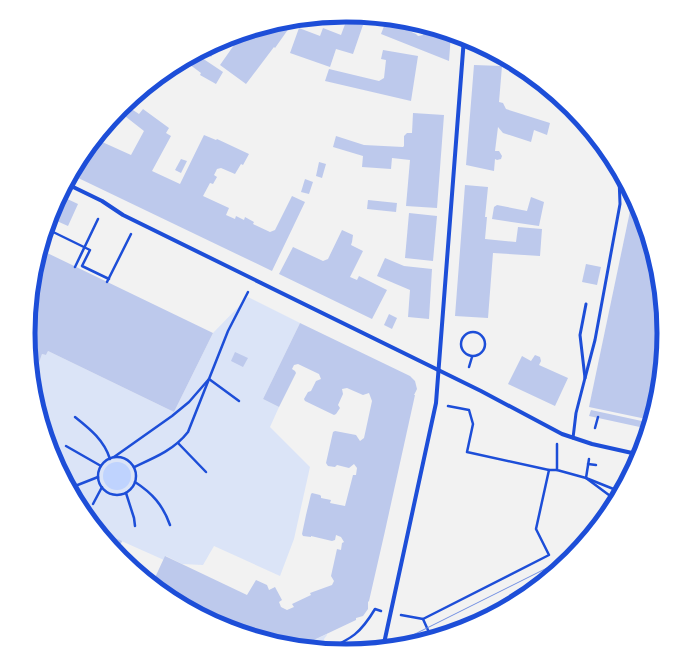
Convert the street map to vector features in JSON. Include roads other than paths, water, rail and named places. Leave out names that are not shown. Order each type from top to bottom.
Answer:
[{"type":"street","points":[[384,642],[436,403],[463,45]]},
{"type":"street","points":[[72,187],[102,201],[123,215],[481,391],[562,434],[634,453]]},
{"type":"lane","points":[[574,438],[576,414],[595,340],[620,204],[619,184]]},
{"type":"lane","points":[[585,378],[580,335],[586,304]]},
{"type":"water","points":[[117,462],[127,466],[131,476],[127,486],[117,490],[107,486],[103,476],[107,466]]},
{"type":"tram line","points":[[404,639],[558,563]]},
{"type":"tram line","points":[[452,626],[522,591]]}]
